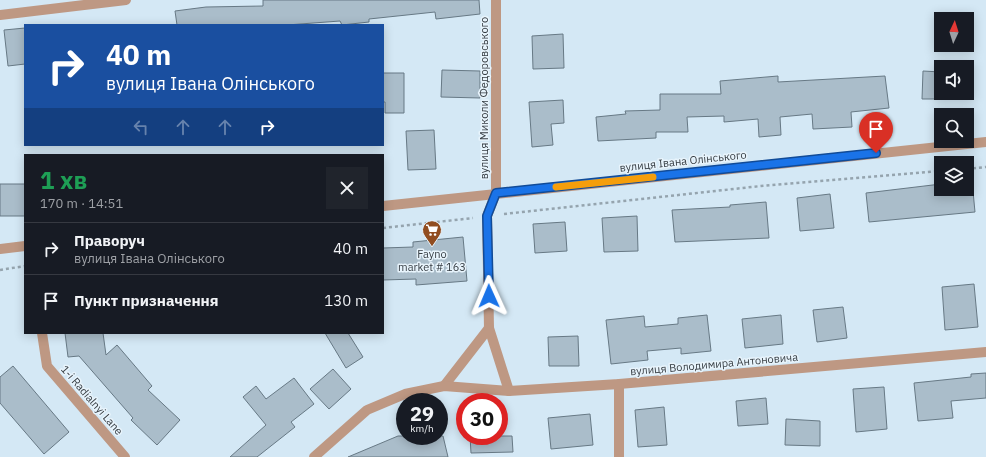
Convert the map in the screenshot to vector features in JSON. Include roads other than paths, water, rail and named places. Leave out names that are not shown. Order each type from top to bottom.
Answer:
[{"type":"street","points":[[0,15],[126,0]]},
{"type":"street","name":"вулиця Миколи Федоровського","points":[[496,0],[496,193],[487,216],[490,328],[509,391]]},
{"type":"street","name":"вулиця Івана Олінського","points":[[384,206],[986,142]]},
{"type":"street","points":[[0,249],[24,246]]},
{"type":"street","points":[[314,457],[367,410],[405,394],[444,386],[490,328]]},
{"type":"street","name":"1-i Radialnyi Lane","points":[[42,334],[47,366],[126,457]]},
{"type":"street","name":"вулиця Володимира Антоновича","points":[[444,386],[509,391],[619,384],[986,352]]},
{"type":"street","points":[[619,384],[619,457]]},
{"type":"place","name":"Fayno market # 163","points":[[432,247]]}]
